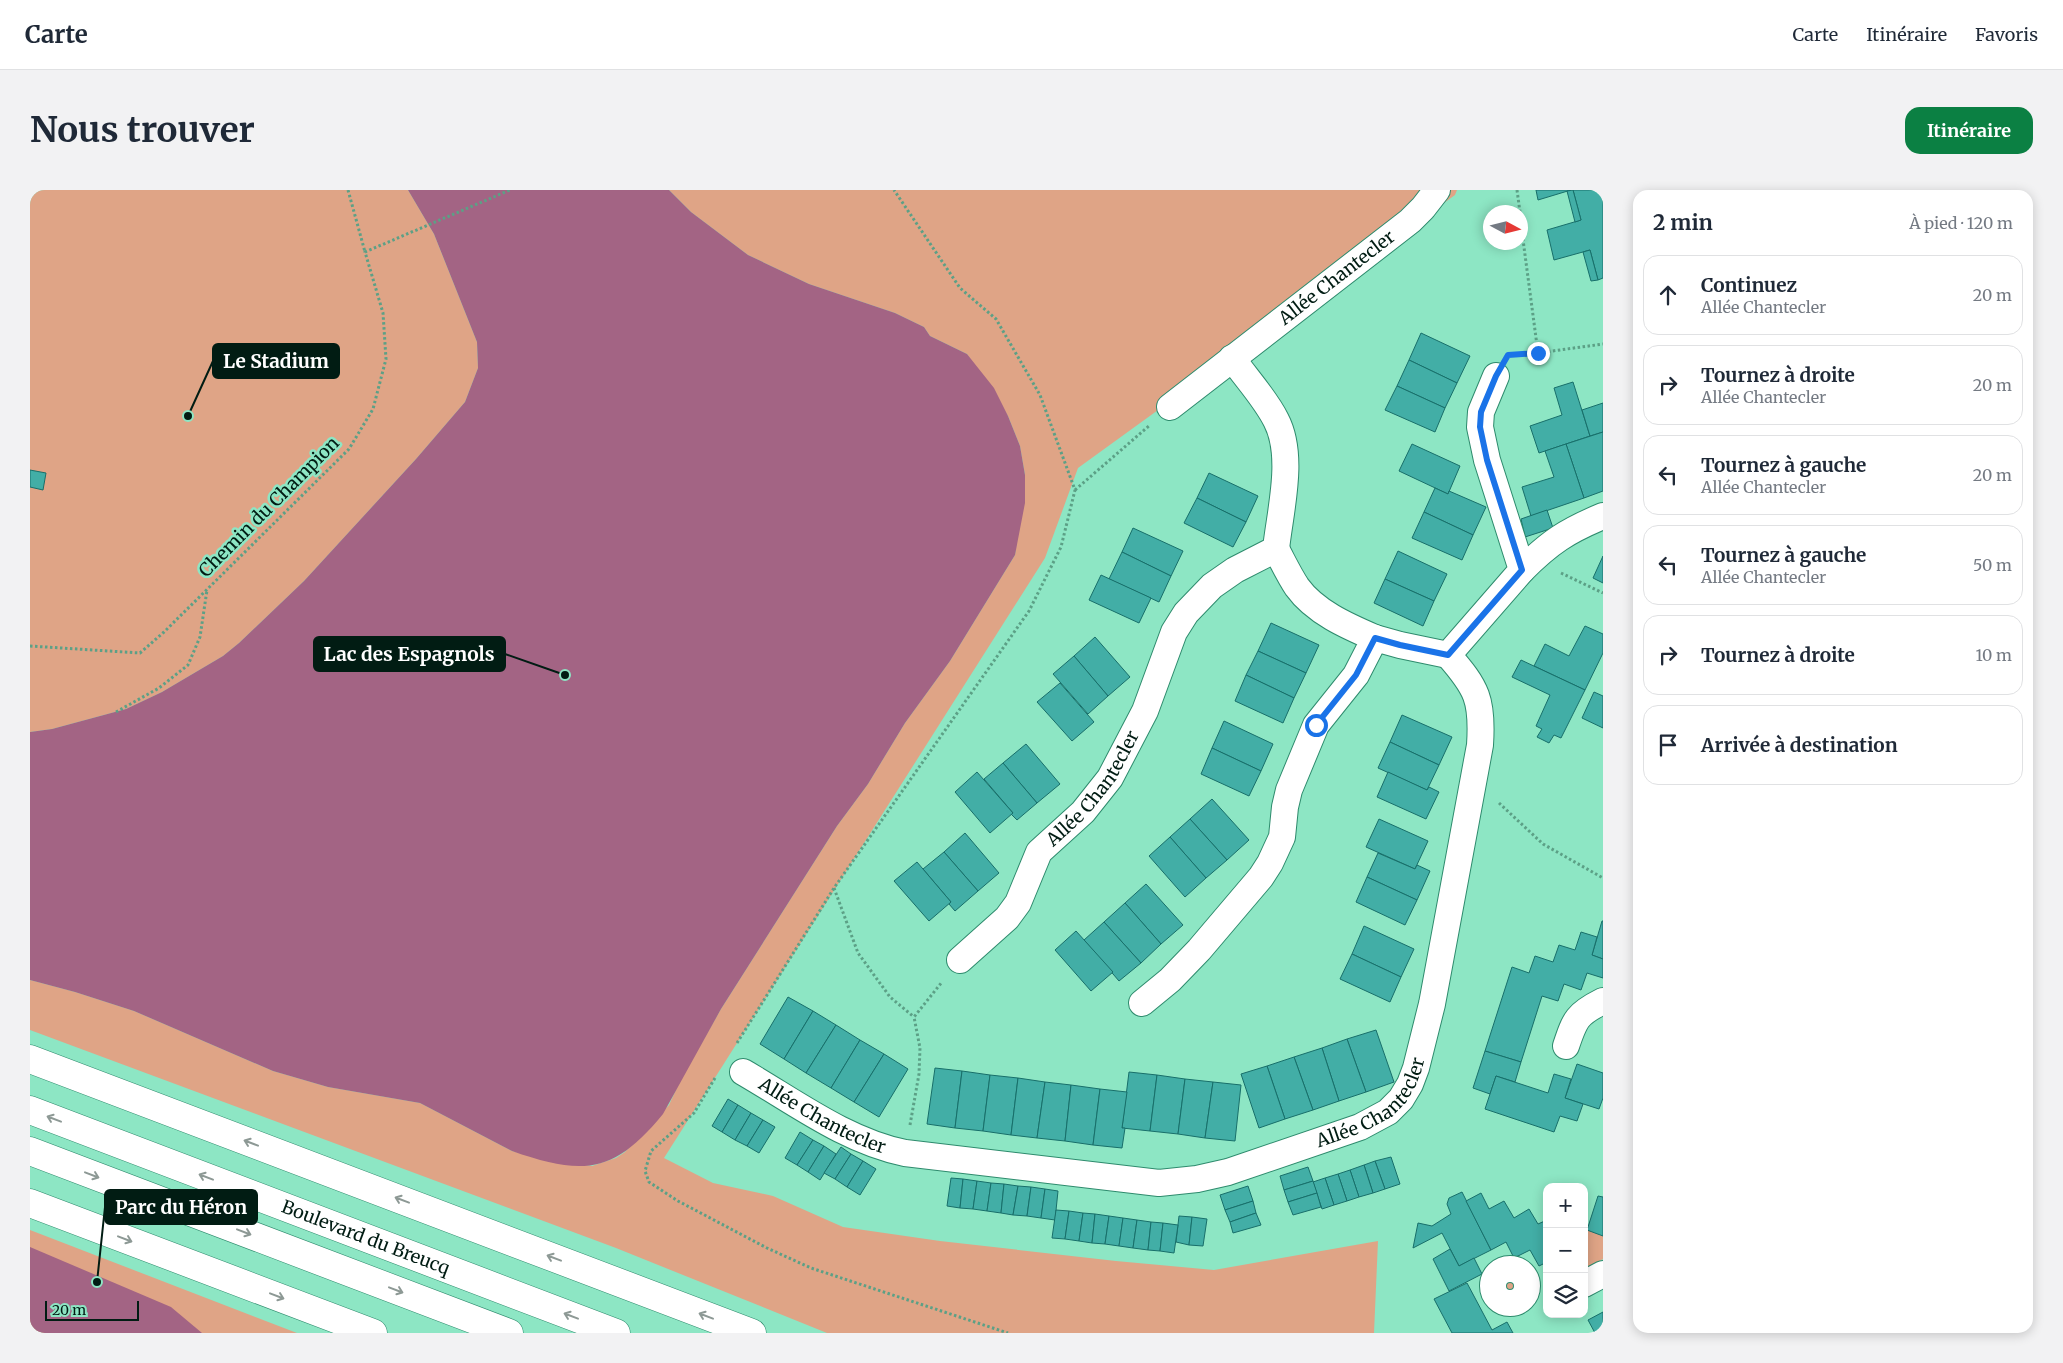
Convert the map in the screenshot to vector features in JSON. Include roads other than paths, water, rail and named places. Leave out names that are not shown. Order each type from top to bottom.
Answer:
[{"type":"main road","points":[[30,1059],[752,1333]]},
{"type":"main road","name":"Boulevard du Breucq","points":[[30,1110],[616,1333]]},
{"type":"main road","points":[[30,1151],[509,1333]]},
{"type":"main road","points":[[30,1203],[373,1333]]},
{"type":"street","name":"Allée Chantecler","points":[[1170,407],[1410,221],[1437,190]]},
{"type":"street","points":[[1232,358],[1269,410],[1282,435],[1285,453],[1285,472],[1276,549],[1298,588],[1310,601],[1337,620],[1375,638],[1448,655],[1527,564],[1565,533],[1603,516]]},
{"type":"street","points":[[1496,376],[1481,412],[1480,427],[1487,460],[1527,564]]},
{"type":"street","name":"Allée Chantecler","points":[[960,960],[1007,918],[1018,903],[1039,852],[1083,812],[1110,778],[1141,719],[1174,632],[1186,613],[1212,586],[1235,570],[1276,549]]},
{"type":"street","points":[[1142,1003],[1170,980],[1199,950],[1265,870],[1282,836],[1285,806],[1289,790],[1316,725],[1356,675],[1375,638]]},
{"type":"street","name":"Allée Chantecler","points":[[743,1072],[845,1132],[880,1148],[905,1153],[1140,1181],[1179,1182],[1197,1180],[1360,1127],[1388,1112],[1401,1099],[1410,1084],[1419,1058],[1432,1004],[1480,745],[1480,709],[1476,691],[1466,675],[1448,655]]},
{"type":"street","points":[[1566,1046],[1579,1017],[1585,1010],[1603,1001]]},
{"type":"street","points":[[1588,1282],[1603,1274]]},
{"type":"place","name":"Le Stadium","points":[[188,416]]},
{"type":"place","name":"Lac des Espagnols","points":[[565,675]]},
{"type":"place","name":"Parc du Héron","points":[[97,1282]]}]
